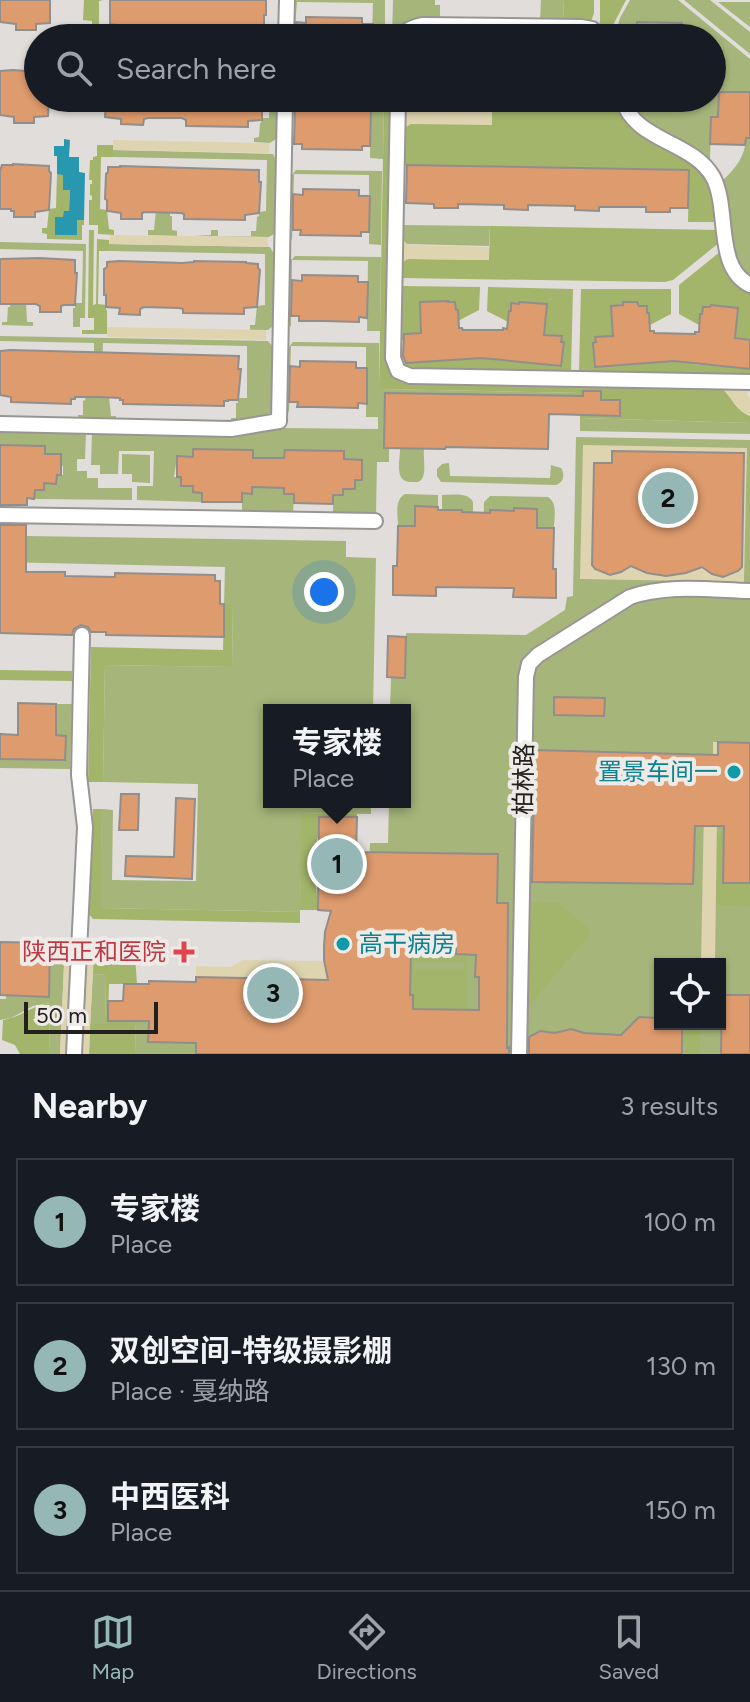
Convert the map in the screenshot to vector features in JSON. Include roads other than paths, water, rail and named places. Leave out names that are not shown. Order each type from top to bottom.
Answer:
[{"type":"street","points":[[286,24],[287,0]]},
{"type":"street","points":[[0,424],[231,429],[279,421],[285,112]]},
{"type":"street","points":[[398,112],[393,358],[398,371],[410,376],[750,382]]},
{"type":"street","points":[[627,112],[643,128],[694,156],[712,175],[719,193],[731,266],[739,278],[750,285]]},
{"type":"street","points":[[0,515],[375,521]]},
{"type":"street","name":"柏林路","points":[[519,1054],[529,664],[538,655],[630,597],[642,593],[667,589],[750,591]]},
{"type":"street","points":[[74,1054],[85,827],[79,775],[82,635]]},
{"type":"water","points":[[64,139],[70,140],[69,157],[79,157],[79,172],[85,173],[84,220],[77,220],[77,235],[55,235],[55,217],[63,217],[64,211],[69,211],[70,190],[63,190],[63,175],[57,174],[57,156],[54,156],[54,146],[64,146]]},
{"type":"place","name":"双创空间-特级摄影棚","points":[[668,498]]},
{"type":"place","name":"置景车间一","points":[[734,772]]},
{"type":"place","name":"专家楼","points":[[337,864]]},
{"type":"place","name":"高干病房","points":[[343,944]]},
{"type":"place","name":"陕西正和医院","points":[[184,952]]},
{"type":"place","name":"中西医科","points":[[273,993]]}]
